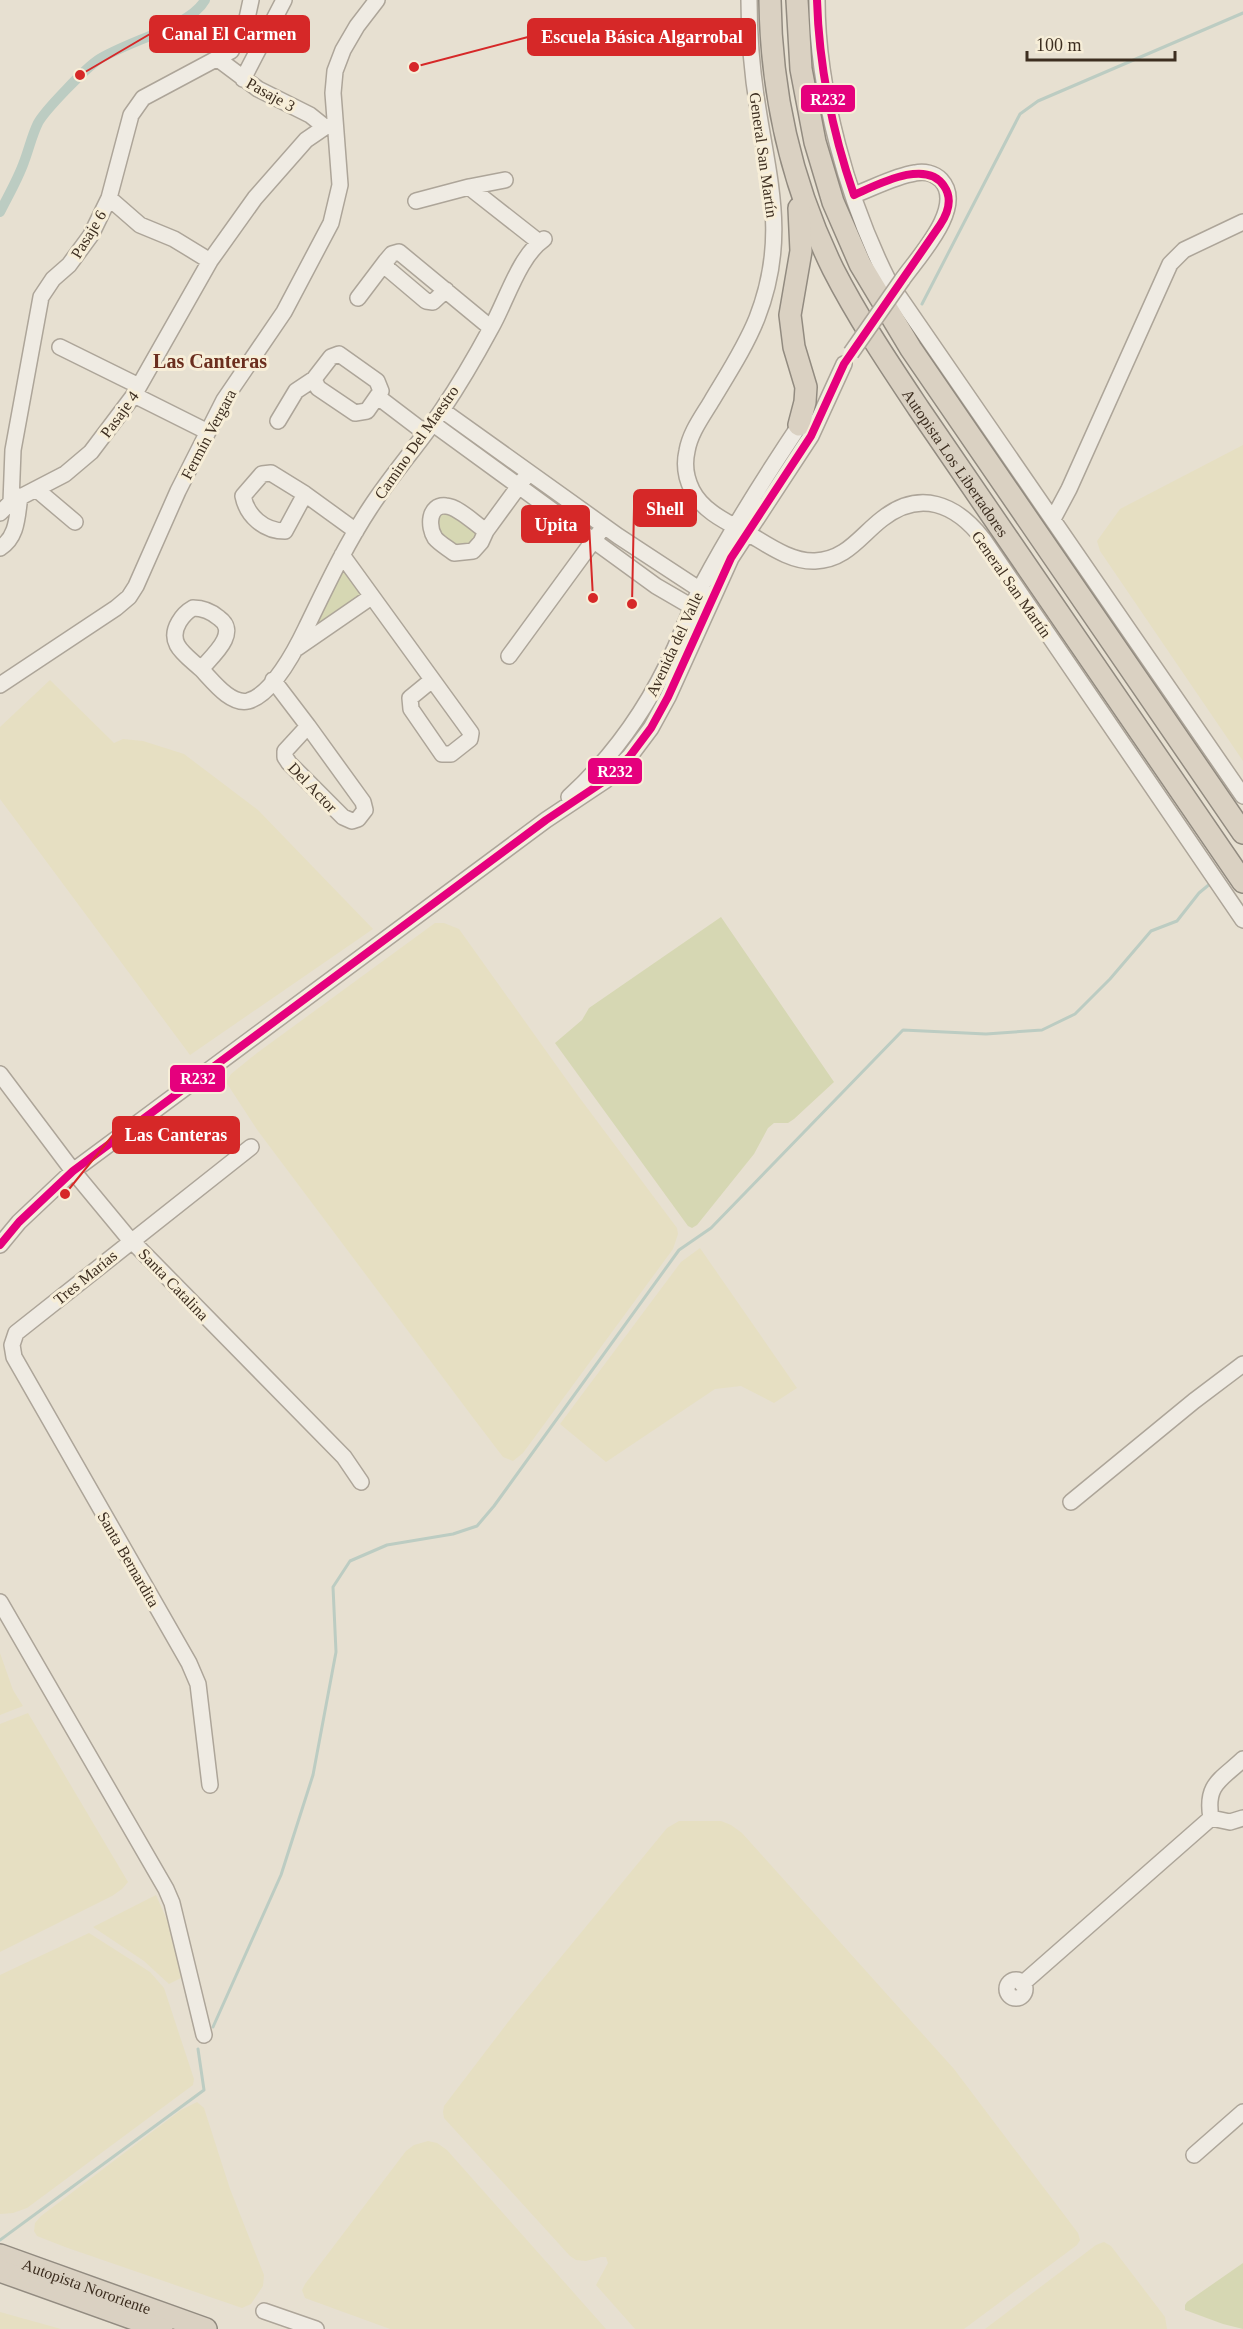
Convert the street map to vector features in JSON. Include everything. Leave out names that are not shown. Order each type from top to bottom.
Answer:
[{"type":"highway","name":"Autopista Los Libertadores","points":[[770,0],[775,76],[789,148],[802,195],[821,244],[866,328],[914,402],[1243,882]]},
{"type":"highway","name":"Autopista Los Libertadores","points":[[796,0],[801,69],[815,142],[833,202],[860,264],[911,350],[1243,833]]},
{"type":"highway","points":[[789,148],[802,237],[790,315],[794,347],[806,387],[799,425]]},
{"type":"highway","name":"Autopista Nororiente","points":[[1,2260],[162,2329]]},
{"type":"highway","name":"Autopista Nororiente","points":[[1,2260],[206,2329]]},
{"type":"street","name":"Pasaje 6","points":[[0,548],[15,530],[10,504],[13,450],[41,297],[53,279],[69,265],[91,235],[109,198],[131,115],[143,98],[231,51],[246,23],[251,0]]},
{"type":"street","points":[[243,79],[284,0]]},
{"type":"street","name":"Fermín Vergara","points":[[0,685],[116,608],[129,597],[140,579],[178,491],[233,385],[284,312],[331,223],[340,185],[330,126],[337,64],[357,26],[378,0]]},
{"type":"street","name":"General San Martín","points":[[749,0],[754,82],[774,205],[771,264],[766,289],[756,318],[740,353],[692,435],[685,465],[689,484],[698,500],[711,512],[790,557],[804,561],[833,558],[847,551],[880,520],[903,507],[917,503],[932,503],[958,513],[983,539],[1243,920]]},
{"type":"street","points":[[817,0],[825,87],[838,145],[879,261],[896,295],[951,371],[1243,796]]},
{"type":"street","name":"Pasaje 3","points":[[218,59],[243,79],[330,126]]},
{"type":"street","name":"Pasaje 4","points":[[10,504],[65,474],[91,452],[137,391],[210,261],[255,198],[294,151],[306,140],[330,126]]},
{"type":"street","name":"Avenida del Valle","points":[[0,1245],[19,1222],[73,1171],[546,820],[606,780],[641,742],[660,712],[705,615],[706,594],[734,525],[799,425],[848,359],[944,219],[949,200],[945,186],[935,175],[915,172],[854,195]]},
{"type":"street","points":[[416,201],[505,180]]},
{"type":"street","name":"Camino Del Maestro","points":[[201,669],[224,692],[235,699],[246,702],[260,696],[273,680],[295,649],[342,555],[370,507],[442,410],[491,328],[528,255],[541,241],[469,187]]},
{"type":"street","points":[[109,198],[140,225],[174,239],[210,261]]},
{"type":"street","points":[[1053,519],[1069,489],[1170,264],[1184,250],[1243,222]]},
{"type":"street","points":[[358,298],[392,254],[399,252],[491,328]]},
{"type":"street","points":[[60,347],[208,432]]},
{"type":"street","points":[[278,422],[296,391],[314,379],[331,357],[339,354],[377,381],[381,391],[367,411],[355,413],[318,388],[314,379]]},
{"type":"street","name":"Avenida del Valle","points":[[546,820],[594,773],[634,723],[662,675],[693,606],[706,594],[748,534],[811,436],[848,359]]},
{"type":"street","points":[[378,396],[519,486],[656,586],[705,615]]},
{"type":"street","points":[[442,410],[604,526],[706,594]]},
{"type":"street","points":[[486,531],[528,471]]},
{"type":"street","points":[[36,489],[75,522]]},
{"type":"street","points":[[305,494],[356,531]]},
{"type":"street","points":[[509,656],[604,526]]},
{"type":"street","points":[[342,555],[471,733],[470,739],[451,754],[442,754],[411,709],[410,698],[432,680]]},
{"type":"street","name":"Camino Del Maestro","points":[[295,649],[371,597]]},
{"type":"street","points":[[273,680],[308,726]]},
{"type":"street","name":"Del Actor","points":[[308,726],[363,802],[365,810],[358,819],[352,821],[343,817],[285,757],[288,745],[308,726]]},
{"type":"street","name":"Santa Catalina","points":[[0,1074],[73,1171],[131,1240],[344,1457],[361,1482]]},
{"type":"street","name":"Tres Marías","points":[[12,1345],[16,1333],[251,1147]]},
{"type":"street","name":"Santa Bernardita","points":[[12,1345],[14,1357],[189,1663],[198,1684],[210,1785]]},
{"type":"street","points":[[1071,1502],[1194,1401],[1243,1364]]},
{"type":"street","points":[[0,1602],[166,1889],[172,1904],[204,2035]]},
{"type":"street","points":[[1211,1818],[1210,1792],[1243,1759]]},
{"type":"street","points":[[1211,1818],[1230,1822],[1243,1818]]},
{"type":"street","points":[[1022,1984],[1211,1818]]},
{"type":"street","points":[[1194,2155],[1243,2112]]},
{"type":"street","points":[[264,2311],[316,2329]]},
{"type":"shaded area","points":[[1243,445],[1243,761],[1100,551],[1097,541],[1120,509]]},
{"type":"shaded area","points":[[50,680],[114,743],[123,739],[143,741],[184,754],[258,810],[373,929],[190,1055],[0,799],[0,727]]},
{"type":"shaded area","points":[[435,923],[444,923],[459,929],[579,1097],[677,1228],[678,1234],[673,1249],[523,1453],[513,1461],[503,1457],[471,1415],[258,1131],[226,1082],[231,1074],[257,1053]]},
{"type":"shaded area","points":[[700,1248],[797,1388],[774,1403],[741,1386],[715,1389],[606,1462],[560,1424],[681,1262]]},
{"type":"shaded area","points":[[0,1653],[13,1690],[23,1706],[0,1715]]},
{"type":"shaded area","points":[[28,1713],[128,1882],[112,1896],[0,1952],[0,1724]]},
{"type":"shaded area","points":[[679,1821],[721,1821],[742,1833],[954,2069],[1078,2233],[1080,2240],[1077,2245],[964,2329],[635,2329],[596,2285],[608,2263],[606,2257],[586,2261],[576,2260],[570,2256],[444,2118],[444,2106],[515,2013],[667,1828]]},
{"type":"shaded area","points":[[156,1895],[170,1927],[181,1978],[169,1984],[144,1961],[93,1927]]},
{"type":"shaded area","points":[[89,1933],[150,1972],[164,1988],[194,2079],[193,2085],[27,2208],[13,2213],[0,2214],[0,1975]]},
{"type":"shaded area","points":[[197,2102],[204,2108],[230,2189],[264,2275],[263,2286],[251,2304],[242,2308],[65,2247],[37,2236],[34,2231],[35,2223],[41,2216],[181,2110]]},
{"type":"shaded area","points":[[428,2141],[437,2143],[447,2150],[606,2329],[390,2329],[305,2298],[302,2290],[305,2284],[406,2151],[414,2145]]},
{"type":"shaded area","points":[[1104,2242],[1111,2246],[1165,2317],[1167,2329],[985,2329],[1096,2245]]},
{"type":"shaded area","points":[[0,2312],[61,2329],[0,2329]]},
{"type":"green space","points":[[446,509],[478,531],[472,543],[461,550],[440,538],[434,516]]},
{"type":"green space","points":[[343,565],[366,596],[308,635]]},
{"type":"green space","points":[[721,917],[834,1082],[794,1119],[788,1123],[774,1123],[768,1128],[754,1154],[697,1225],[692,1228],[688,1226],[555,1043],[582,1020],[589,1008]]},
{"type":"green space","points":[[1243,2263],[1243,2329],[1185,2310],[1187,2302]]},
{"type":"waterway","points":[[0,212],[22,168],[38,123],[66,90],[98,60],[172,26],[197,10],[205,0]]},
{"type":"waterway","points":[[922,304],[1020,114],[1038,101],[1243,13]]},
{"type":"waterway","points":[[213,2027],[281,1875],[313,1775],[336,1652],[333,1587],[350,1561],[387,1545],[453,1534],[477,1526],[494,1506],[679,1250],[711,1228],[903,1030],[986,1034],[1042,1030],[1075,1014],[1110,979],[1151,931],[1177,921],[1199,893],[1211,883]]},
{"type":"waterway","points":[[0,2240],[204,2090],[198,2049]]},
{"type":"transit line","name":"R232","points":[[817,0],[828,99],[839,147],[854,195]]},
{"type":"transit line","name":"R232","points":[[0,1245],[19,1222],[73,1171],[546,820],[606,780],[630,756],[651,728],[668,697],[731,558],[811,436],[844,364],[940,225],[949,201],[944,186],[936,178],[926,174],[901,176],[854,195]]},
{"type":"place","name":"Escuela Básica Algarrobal","points":[[414,67]]},
{"type":"place","name":"Canal El Carmen","points":[[80,75]]},
{"type":"place","name":"Upita","points":[[593,598]]},
{"type":"place","name":"Shell","points":[[632,604]]},
{"type":"place","name":"Las Canteras","points":[[65,1194]]},
{"type":"district","name":"Las Canteras","points":[[210,361]]}]
